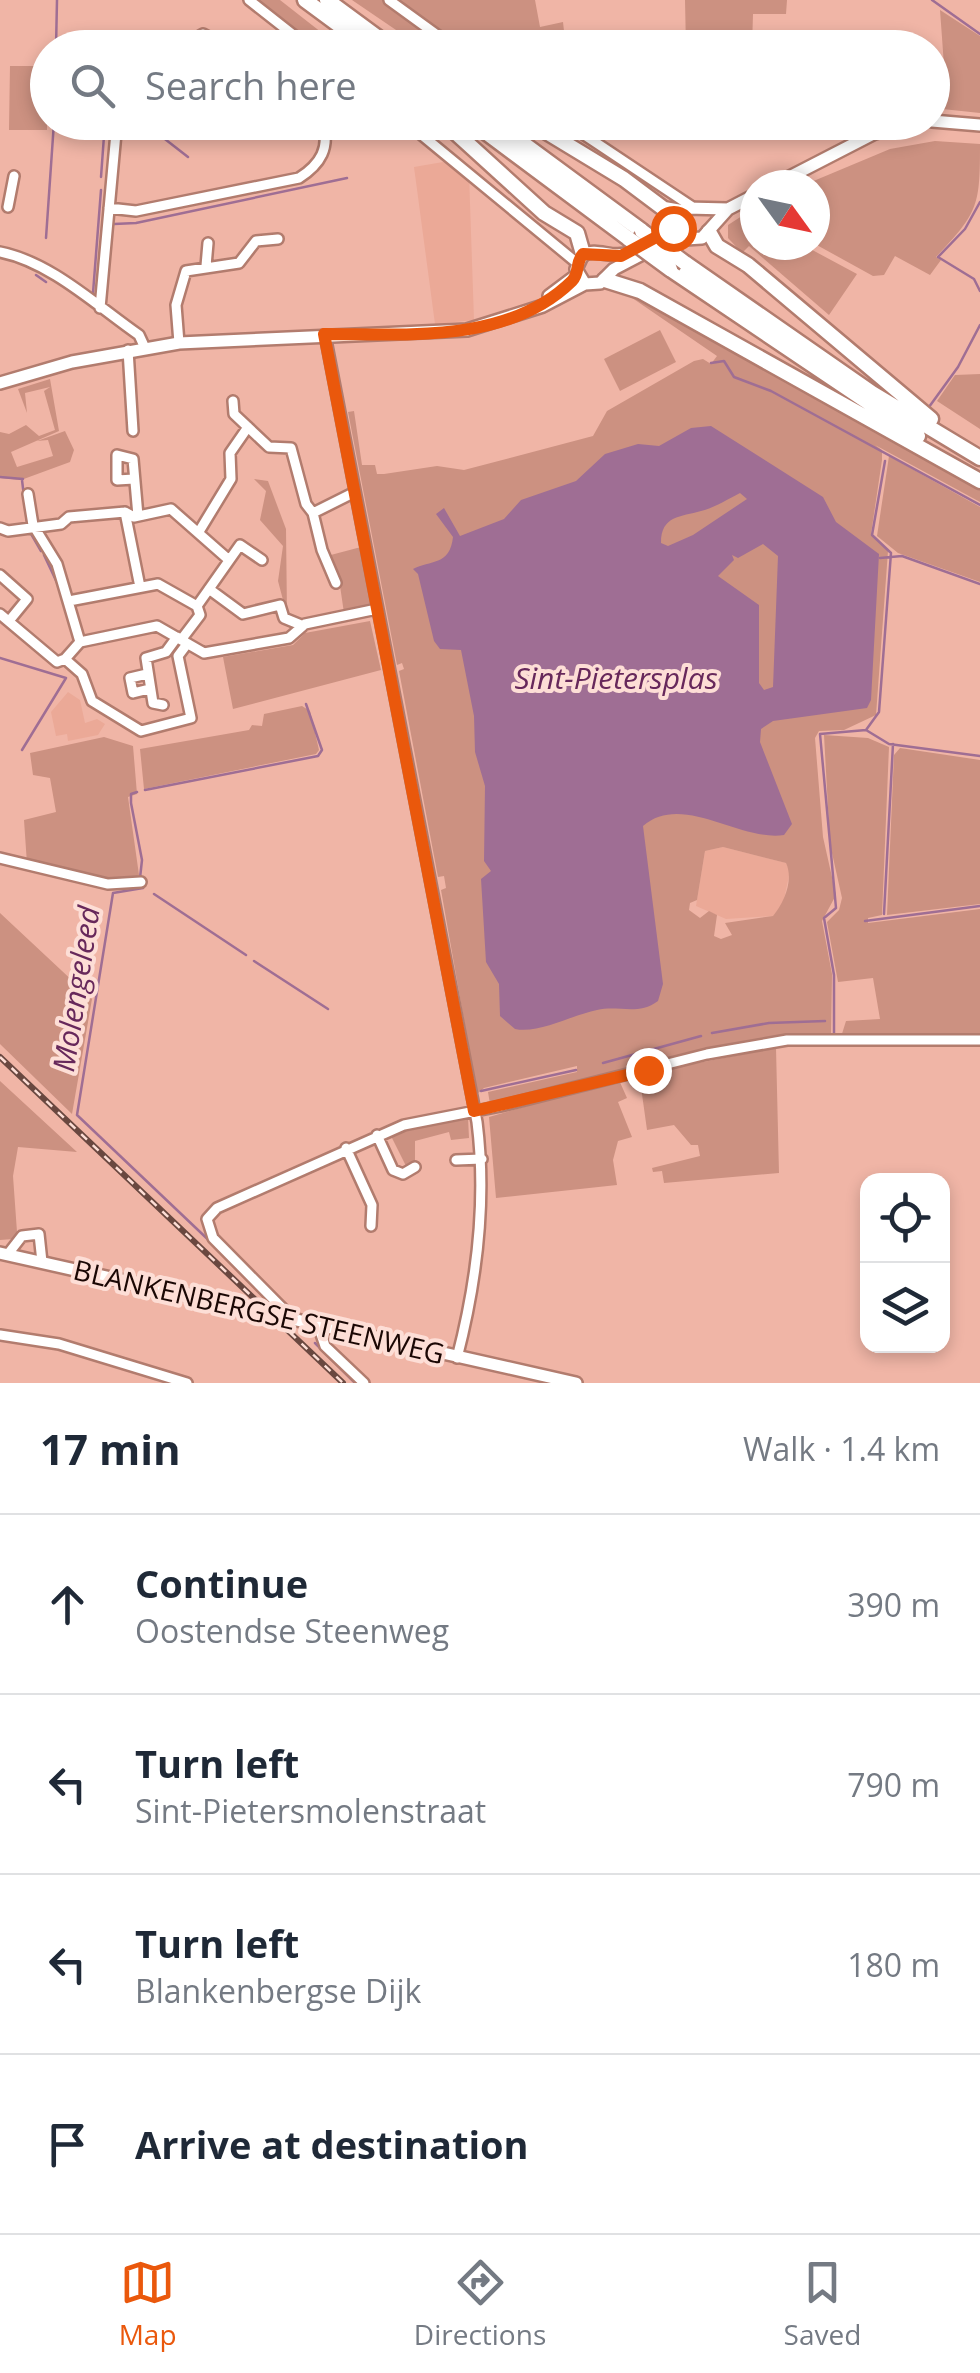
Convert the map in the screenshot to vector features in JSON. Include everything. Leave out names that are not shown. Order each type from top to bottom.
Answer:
[{"type":"highway","points":[[305,0],[346,30]]},
{"type":"highway","points":[[327,0],[368,30]]},
{"type":"highway","points":[[334,21],[342,30]]},
{"type":"highway","points":[[464,140],[544,213],[577,233],[578,267]]},
{"type":"highway","points":[[496,140],[800,361],[980,477]]},
{"type":"highway","points":[[515,140],[632,242],[685,263],[872,393],[980,458]]},
{"type":"highway","points":[[560,140],[624,178],[664,209],[682,214]]},
{"type":"highway","points":[[709,222],[717,246],[748,264],[813,323],[955,436],[960,446]]},
{"type":"highway","points":[[609,274],[980,477]]},
{"type":"main road","points":[[950,122],[980,125]]},
{"type":"main road","points":[[803,170],[861,140]]},
{"type":"main road","points":[[578,267],[609,274],[669,240],[698,240],[709,222],[740,203]]},
{"type":"main road","points":[[0,383],[128,350],[179,342],[450,332],[534,308],[578,267],[632,242],[666,234],[682,214],[709,222]]},
{"type":"main road","name":"BLANKENBERGSE STEENWEG","points":[[4,1254],[576,1383]]},
{"type":"street","points":[[249,0],[287,30]]},
{"type":"street","points":[[389,0],[430,30]]},
{"type":"street","points":[[100,308],[115,140]]},
{"type":"street","points":[[109,208],[136,211],[299,178],[313,169],[324,153],[324,140]]},
{"type":"street","points":[[428,140],[554,241],[578,267]]},
{"type":"street","points":[[592,140],[682,214]]},
{"type":"street","points":[[8,207],[4,192],[14,176]]},
{"type":"street","points":[[179,342],[176,305],[184,275],[192,267],[239,263],[256,241],[278,239]]},
{"type":"street","points":[[206,266],[208,243]]},
{"type":"street","points":[[0,252],[25,258],[140,335],[145,348]]},
{"type":"street","points":[[324,334],[482,1160],[478,1253],[458,1358]]},
{"type":"street","points":[[128,350],[133,431]]},
{"type":"street","points":[[234,401],[234,414],[269,447],[291,448],[306,504],[313,512],[336,583]]},
{"type":"street","points":[[229,560],[202,540],[200,530],[231,479],[230,453],[248,427]]},
{"type":"street","points":[[134,479],[138,516]]},
{"type":"street","points":[[313,512],[354,492]]},
{"type":"street","points":[[28,494],[34,528],[58,564],[80,642]]},
{"type":"street","points":[[0,528],[60,524],[69,516],[124,512],[138,516],[171,510],[200,530]]},
{"type":"street","points":[[124,512],[140,587]]},
{"type":"street","points":[[196,606],[240,545],[262,560]]},
{"type":"street","points":[[0,575],[26,598],[4,618],[82,674],[92,700],[141,731],[191,718],[178,656],[182,640]]},
{"type":"street","points":[[68,601],[166,585],[196,606],[200,614],[182,640],[166,652],[146,658],[154,703],[163,705]]},
{"type":"street","points":[[208,589],[243,614],[280,605],[284,618],[301,625],[377,609]]},
{"type":"street","points":[[61,660],[80,642],[157,626],[204,652],[289,638],[301,625]]},
{"type":"street","points":[[147,674],[130,678],[133,693],[150,689]]},
{"type":"street","points":[[0,858],[108,884],[142,882]]},
{"type":"street","points":[[294,1319],[212,1238],[207,1218],[217,1208],[377,1134],[434,1117],[766,1042],[980,1040]]},
{"type":"street","points":[[377,1134],[394,1170],[403,1174],[415,1167]]},
{"type":"street","points":[[346,1148],[372,1205],[371,1226]]},
{"type":"street","points":[[456,1160],[482,1160]]},
{"type":"street","points":[[4,1254],[22,1236],[38,1234],[42,1262]]},
{"type":"street","points":[[318,1326],[325,1346],[364,1383]]},
{"type":"street","points":[[0,1335],[60,1344],[154,1378],[188,1383]]},
{"type":"shaded area","points":[[257,0],[280,0],[318,30],[295,30]]},
{"type":"shaded area","points":[[352,0],[383,0],[426,30],[396,30]]},
{"type":"shaded area","points":[[396,0],[535,0],[540,27],[563,22],[564,30],[439,30]]},
{"type":"shaded area","points":[[685,0],[787,0],[786,14],[753,14],[753,30],[686,30]]},
{"type":"shaded area","points":[[940,10],[980,36],[980,113],[950,110],[950,30],[941,30]]},
{"type":"shaded area","points":[[10,66],[30,66],[30,130],[9,130]]},
{"type":"shaded area","points":[[935,141],[980,144],[974,206],[961,229],[936,257],[941,260],[930,275],[895,256],[884,275],[873,276],[830,252],[830,174],[890,149]]},
{"type":"shaded area","points":[[443,162],[469,174],[474,320],[435,324],[414,167]]},
{"type":"shaded area","points":[[740,217],[740,251],[728,238],[728,225]]},
{"type":"shaded area","points":[[765,260],[830,260],[857,274],[829,315]]},
{"type":"shaded area","points":[[622,291],[980,490],[980,502],[875,445],[882,450],[882,460],[871,534],[888,551],[876,715],[844,730],[819,731],[815,738],[823,837],[836,895],[822,921],[832,974],[831,1036],[710,1047],[490,1104],[488,1092],[577,1072],[577,1066],[484,1088],[477,1094],[441,890],[446,888],[444,876],[438,877],[399,671],[404,669],[402,663],[397,665],[348,412],[354,411],[362,465],[375,465],[377,474],[437,466],[464,470],[593,436],[607,411],[694,361],[703,359],[711,364],[717,356]],"holes":[[[723,847],[786,863],[787,891],[773,916],[725,923],[732,935],[721,939],[714,936],[717,915],[709,911],[700,918],[689,910],[690,903],[697,900],[705,851]]]},
{"type":"shaded area","points":[[660,330],[676,362],[620,391],[604,359]]},
{"type":"shaded area","points":[[980,374],[980,429],[937,401],[955,375]]},
{"type":"shaded area","points":[[50,379],[59,431],[11,452],[17,467],[53,456],[48,440],[37,441],[65,431],[74,450],[70,462],[21,480],[0,478],[0,432],[9,434],[26,425],[39,436],[55,430],[44,391],[50,387],[25,393],[27,413],[18,389]]},
{"type":"shaded area","points":[[889,456],[980,507],[980,582],[898,553],[877,536]]},
{"type":"shaded area","points":[[254,479],[268,481],[286,529],[287,615],[278,581],[283,546],[260,520],[266,491]]},
{"type":"shaded area","points":[[361,547],[373,605],[344,613],[339,579],[327,556]]},
{"type":"shaded area","points":[[370,621],[381,670],[233,709],[223,657],[293,645],[305,633]]},
{"type":"shaded area","points":[[68,692],[80,700],[85,723],[97,719],[105,724],[98,735],[68,741],[67,734],[56,736],[51,712]]},
{"type":"shaded area","points":[[302,706],[310,711],[319,750],[316,754],[144,789],[140,749],[249,730],[252,725],[262,726],[264,714]]},
{"type":"shaded area","points":[[824,735],[868,738],[889,747],[882,915],[868,918],[868,923],[980,909],[980,1035],[841,1037],[846,1021],[880,1019],[873,978],[838,982],[827,922],[839,910],[842,898],[830,844]]},
{"type":"shaded area","points":[[104,737],[133,746],[137,794],[128,797],[139,875],[119,884],[27,864],[24,820],[56,812],[50,778],[33,775],[30,753]]},
{"type":"shaded area","points":[[900,748],[980,760],[980,904],[887,915],[894,755]]},
{"type":"shaded area","points":[[723,847],[786,863],[790,871],[783,904],[773,916],[726,919],[696,906],[705,851]]},
{"type":"shaded area","points":[[0,913],[92,999],[72,1114],[0,1044]]},
{"type":"shaded area","points":[[776,1048],[779,1173],[664,1183],[662,1171],[653,1172],[652,1168],[700,1156],[698,1145],[691,1145],[674,1125],[647,1130],[641,1087],[647,1085],[646,1073]]},
{"type":"shaded area","points":[[619,1080],[627,1098],[618,1102],[632,1137],[618,1141],[613,1160],[617,1185],[496,1198],[489,1117]]},
{"type":"shaded area","points":[[0,1081],[77,1152],[18,1147],[13,1176],[17,1232],[13,1239],[0,1240]]},
{"type":"shaded area","points":[[468,1117],[469,1138],[451,1140],[449,1132],[415,1141],[415,1164],[408,1170],[390,1134],[430,1121]]},
{"type":"water","name":"Sint-Pietersplas","points":[[711,426],[823,497],[836,522],[879,554],[871,700],[867,708],[773,721],[761,729],[760,742],[792,824],[784,835],[749,832],[675,814],[658,817],[643,826],[663,984],[658,1001],[643,1008],[597,1010],[545,1027],[515,1029],[500,1016],[499,984],[486,962],[481,879],[491,871],[484,861],[485,786],[475,752],[474,716],[461,650],[440,649],[434,641],[418,574],[413,569],[448,553],[453,537],[436,514],[444,508],[460,536],[504,519],[521,500],[576,481],[605,454],[638,444],[659,446],[691,428]],"holes":[[[740,493],[747,499],[693,535],[668,546],[661,543],[668,522],[711,508]],[[763,544],[778,556],[773,687],[764,690],[759,683],[759,605],[718,576],[734,560],[732,555],[738,558]]]},
{"type":"waterway","name":"Molengeleed","points":[[56,30],[57,0]]},
{"type":"waterway","points":[[932,0],[980,34]]},
{"type":"waterway","name":"Molengeleed","points":[[46,238],[53,140]]},
{"type":"waterway","points":[[101,177],[104,140]]},
{"type":"waterway","points":[[166,140],[188,157]]},
{"type":"waterway","points":[[114,224],[136,223],[347,178]]},
{"type":"waterway","points":[[93,293],[101,190]]},
{"type":"waterway","points":[[980,202],[965,229],[938,257],[974,279],[980,291]]},
{"type":"waterway","name":"Molengeleed","points":[[36,275],[46,282]]},
{"type":"waterway","points":[[929,407],[958,367],[980,325]]},
{"type":"waterway","points":[[711,363],[724,361],[734,377],[771,391],[980,505]]},
{"type":"waterway","points":[[834,1035],[834,975],[824,918],[836,908],[820,734],[866,730],[879,712],[891,553],[872,535],[885,461]]},
{"type":"waterway","points":[[0,477],[23,479]]},
{"type":"waterway","points":[[22,480],[27,521]]},
{"type":"waterway","points":[[30,532],[41,551]]},
{"type":"waterway","points":[[44,555],[60,589]]},
{"type":"waterway","points":[[880,558],[902,556],[980,584]]},
{"type":"waterway","points":[[63,601],[74,638]]},
{"type":"waterway","points":[[0,658],[66,678],[22,750]]},
{"type":"waterway","name":"Molengeleed","points":[[145,790],[318,756],[322,750],[306,704]]},
{"type":"waterway","points":[[866,730],[889,744],[980,756]]},
{"type":"waterway","points":[[884,914],[893,744]]},
{"type":"waterway","name":"Molengeleed","points":[[137,792],[131,794],[131,803],[142,860],[140,878]]},
{"type":"waterway","name":"Molengeleed","points":[[143,888],[113,893],[77,1115],[218,1249]]},
{"type":"waterway","points":[[154,894],[246,955]]},
{"type":"waterway","points":[[865,921],[980,906]]},
{"type":"waterway","points":[[254,961],[328,1009]]},
{"type":"waterway","points":[[712,1033],[769,1023],[825,1021]]},
{"type":"waterway","points":[[603,1063],[701,1036]]},
{"type":"waterway","points":[[834,1045],[980,1045]]},
{"type":"waterway","points":[[481,1091],[576,1070]]},
{"type":"waterway","points":[[315,1343],[355,1383]]},
{"type":"railway","points":[[0,1057],[343,1383]]},
{"type":"route","points":[[648,1070],[474,1111],[324,334],[433,334],[505,320],[534,308],[570,283],[577,276],[576,262],[583,254],[594,251],[621,256],[673,228]]}]
